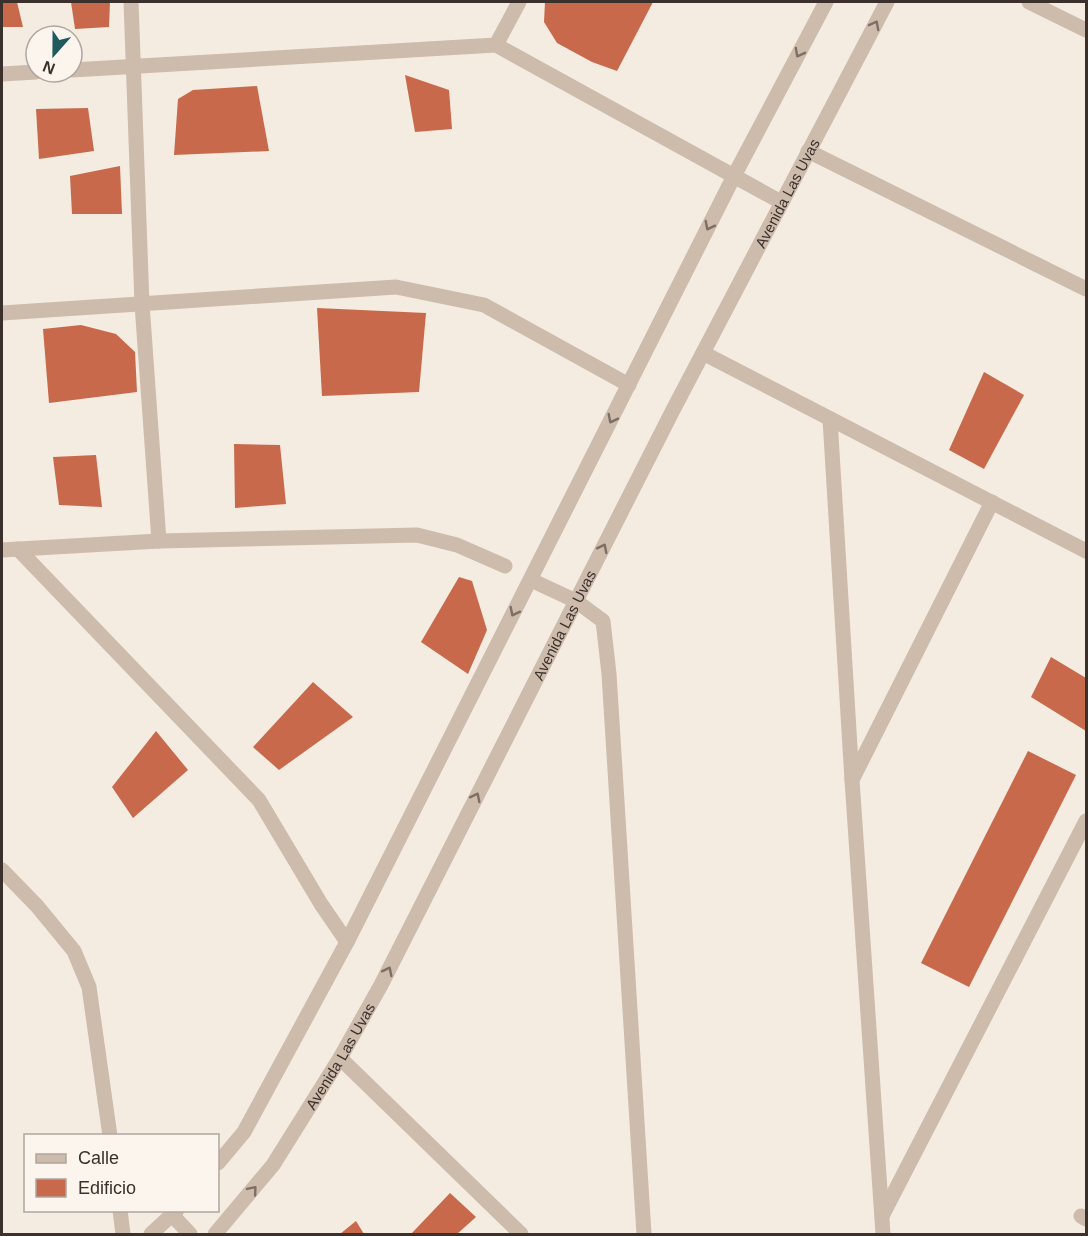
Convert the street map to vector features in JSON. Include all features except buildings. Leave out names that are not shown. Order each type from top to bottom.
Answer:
[{"type":"street","points":[[131,2],[142,304],[159,541]]},
{"type":"street","points":[[496,45],[519,2]]},
{"type":"street","points":[[219,1162],[244,1132],[347,942],[734,176],[826,2]]},
{"type":"street","name":"Avenida Las Uvas","points":[[215,1234],[273,1165],[340,1058],[381,985],[703,353],[887,2]]},
{"type":"street","points":[[1029,2],[1086,30]]},
{"type":"street","points":[[84,69],[496,45],[781,202]]},
{"type":"street","points":[[2,74],[24,73]]},
{"type":"street","points":[[808,150],[1086,289]]},
{"type":"street","points":[[2,313],[396,287],[484,304],[629,386]]},
{"type":"street","points":[[703,353],[1086,551]]},
{"type":"street","points":[[830,418],[852,780],[884,1234]]},
{"type":"street","points":[[852,780],[992,502]]},
{"type":"street","points":[[2,550],[159,541],[417,535],[456,545],[505,566]]},
{"type":"street","points":[[18,549],[259,800],[321,904],[347,942]]},
{"type":"street","points":[[531,580],[576,601],[603,621],[609,674],[644,1234]]},
{"type":"street","points":[[882,1216],[1086,821]]},
{"type":"street","points":[[2,870],[37,906],[74,951],[89,987],[110,1134]]},
{"type":"street","points":[[340,1058],[521,1234]]},
{"type":"street","points":[[120,1212],[123,1234]]},
{"type":"street","points":[[151,1234],[175,1213],[190,1234]]}]
